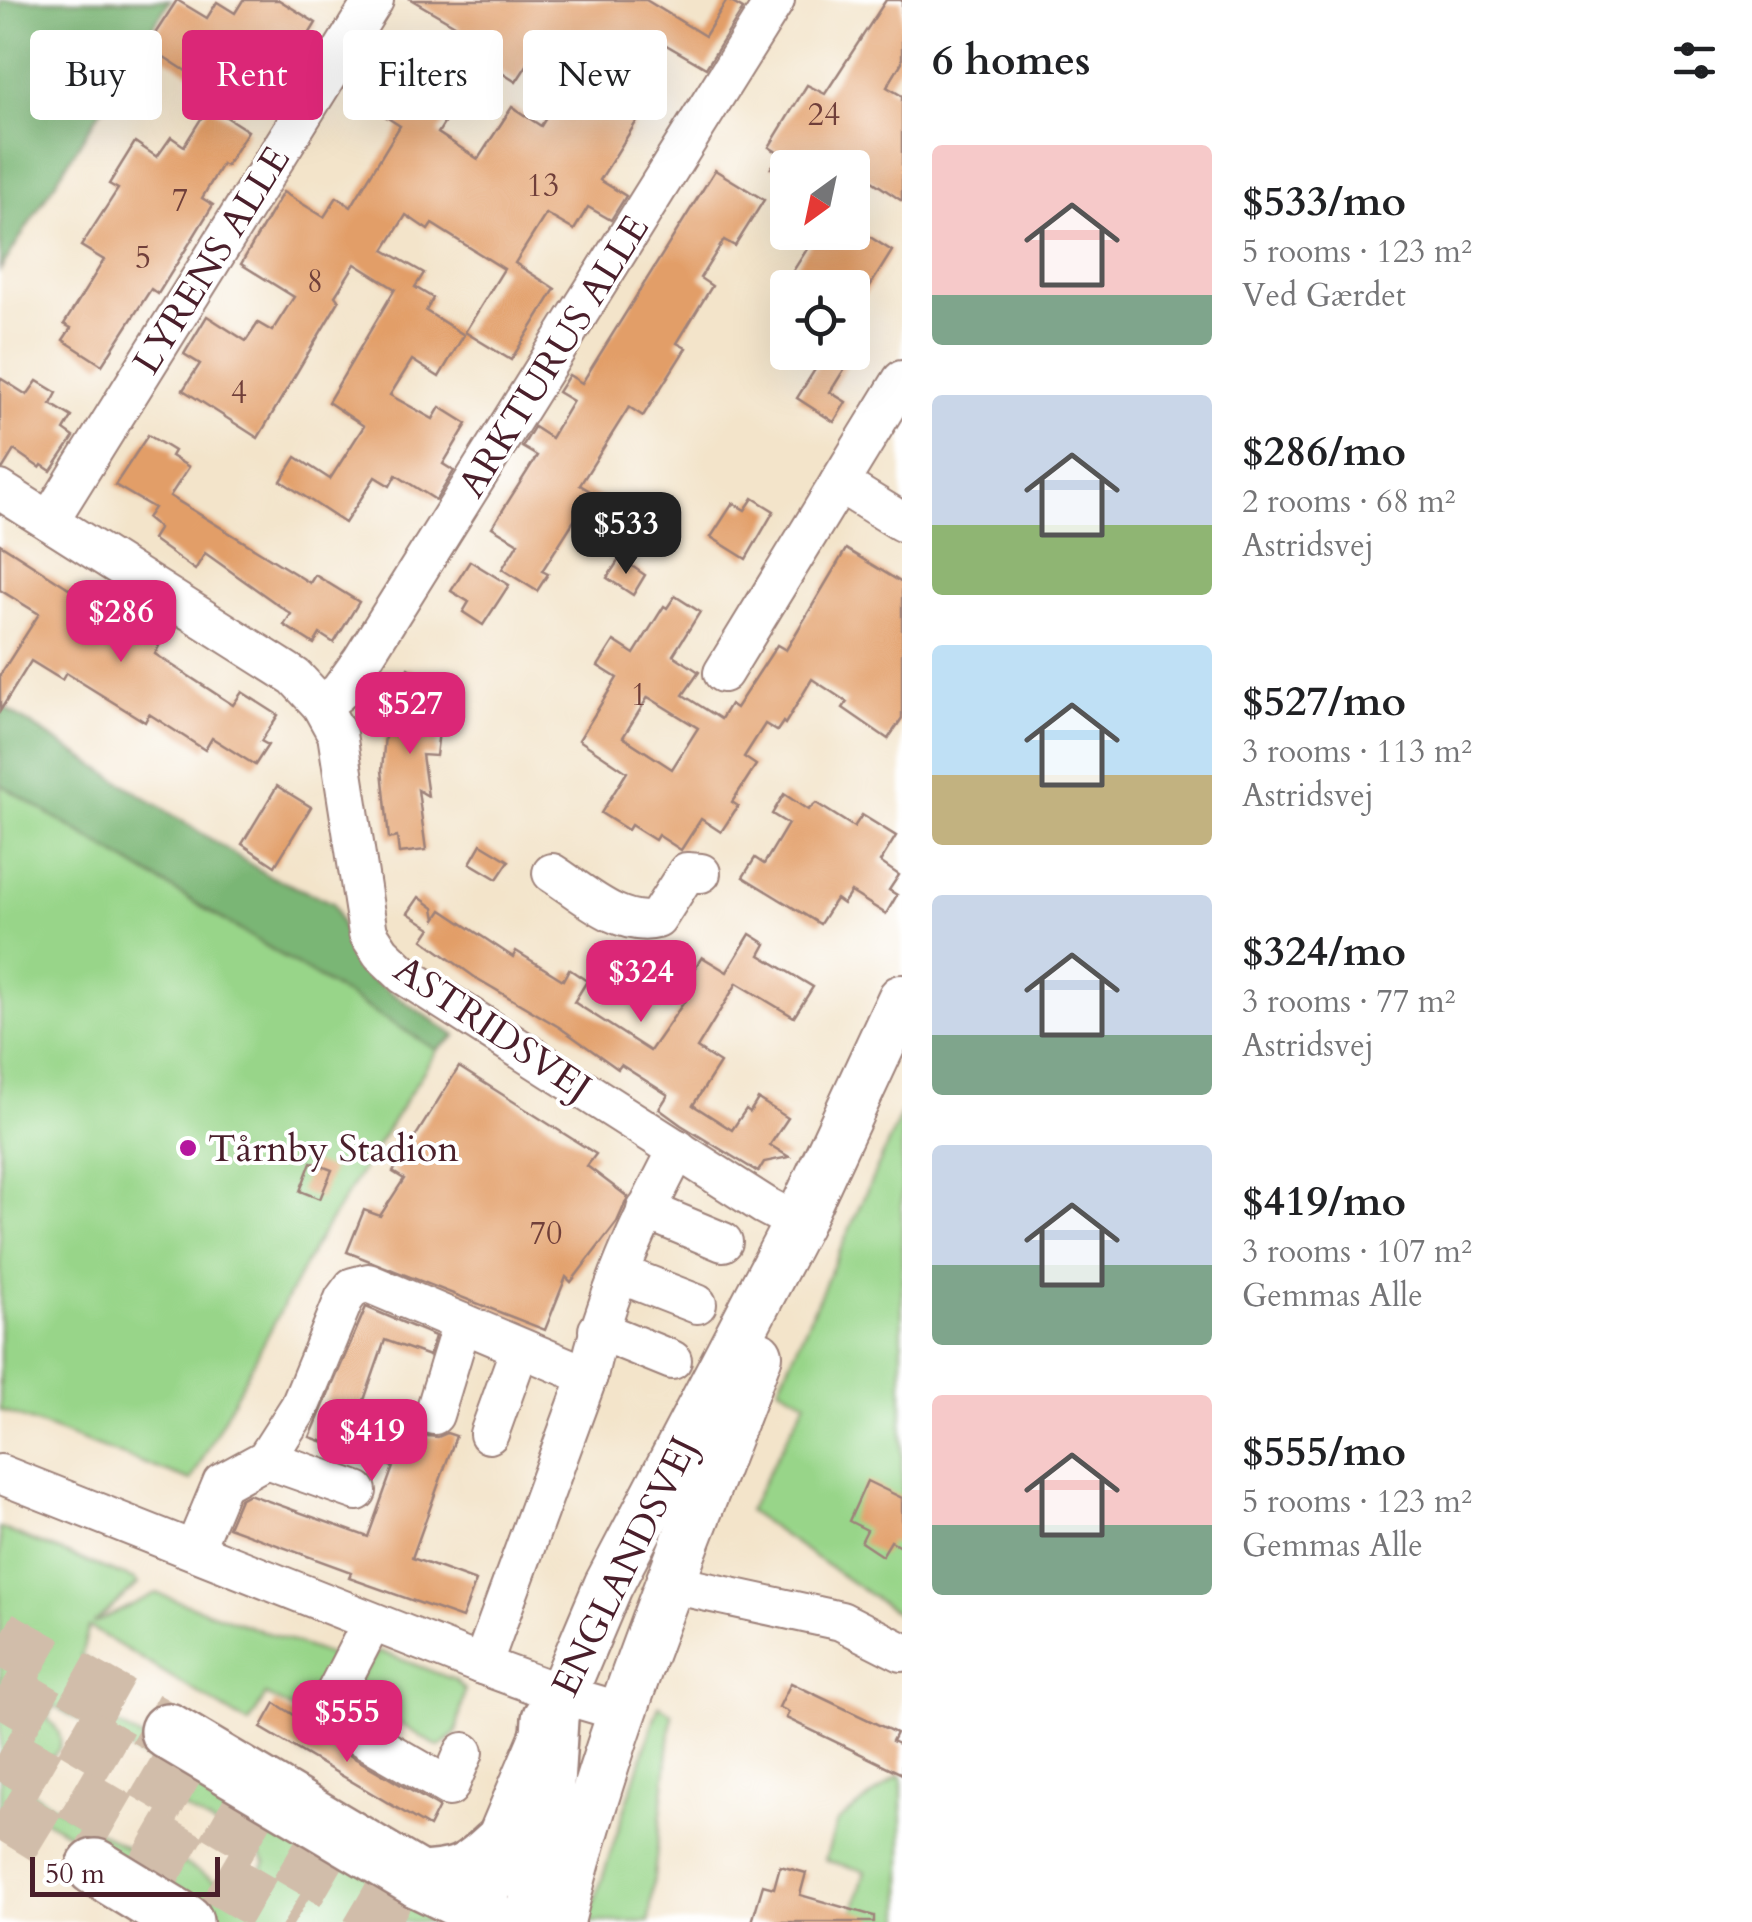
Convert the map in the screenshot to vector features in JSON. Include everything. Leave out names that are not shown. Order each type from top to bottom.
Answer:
[{"type":"highway","points":[[168,1731],[418,1880],[498,1919],[540,1883],[556,1707]]},
{"type":"highway","points":[[418,1880],[456,1878],[474,1869],[498,1846]]},
{"type":"highway","points":[[94,1867],[185,1922]]},
{"type":"main road","name":"ENGLANDSVEJ","points":[[498,1919],[498,1846],[608,1586],[798,1222],[902,999]]},
{"type":"main road","name":"ENGLANDSVEJ","points":[[560,1922],[578,1848],[622,1712],[775,1311],[798,1222]]},
{"type":"street","name":"LYRENS ALLE","points":[[49,521],[374,0]]},
{"type":"street","name":"ARKTURUS ALLE","points":[[321,705],[340,692],[362,660],[775,0]]},
{"type":"street","points":[[723,674],[902,380]]},
{"type":"street","points":[[839,483],[902,522]]},
{"type":"street","name":"ASTRIDSVEJ","points":[[0,490],[295,678],[321,705],[337,734],[368,934],[404,975],[764,1205],[798,1222]]},
{"type":"street","points":[[552,873],[627,920],[643,923],[658,919],[687,872],[701,872]]},
{"type":"street","points":[[482,1665],[588,1376],[598,1330],[646,1210],[678,1149]]},
{"type":"street","points":[[646,1210],[723,1242]]},
{"type":"street","points":[[620,1274],[697,1304]]},
{"type":"street","points":[[194,1550],[222,1484],[266,1460],[300,1406],[344,1299],[353,1287],[368,1283],[588,1376]]},
{"type":"street","points":[[434,1415],[462,1323]]},
{"type":"street","points":[[598,1330],[672,1360]]},
{"type":"street","points":[[489,1434],[520,1348]]},
{"type":"street","points":[[266,1460],[357,1492]]},
{"type":"street","points":[[0,1474],[482,1665],[556,1707],[622,1712]]},
{"type":"street","points":[[670,1584],[842,1622],[902,1652]]},
{"type":"street","points":[[372,1622],[324,1714],[449,1787],[464,1752]]},
{"type":"green space","points":[[0,0],[170,0],[151,30],[30,30],[30,120],[94,120],[0,270]]},
{"type":"green space","points":[[0,705],[267,875],[333,903],[352,951],[368,977],[456,1036],[437,1050],[0,784]]},
{"type":"green space","name":"Tårnby Stadion","points":[[0,784],[437,1050],[315,1245],[191,1481],[0,1410]]},
{"type":"green space","points":[[902,1112],[902,1617],[748,1511],[806,1401],[779,1387]]},
{"type":"green space","points":[[0,1528],[135,1580],[138,1584],[93,1624],[156,1593],[338,1658],[303,1715],[266,1695],[249,1724],[89,1627],[81,1656],[90,1661],[72,1698],[434,1911],[432,1922],[218,1922],[13,1801],[0,1822]],"holes":[[[54,1706],[159,1767],[167,1799],[254,1848],[266,1862],[243,1897],[154,1846],[131,1850],[12,1781],[19,1768],[50,1759],[60,1746],[56,1728],[47,1718]]]},
{"type":"green space","points":[[379,1651],[455,1680],[465,1690],[456,1733],[439,1747],[353,1696],[360,1676]]},
{"type":"green space","points":[[659,1705],[672,1714],[649,1922],[588,1922]]},
{"type":"green space","points":[[899,1776],[902,1922],[851,1922],[865,1871],[825,1860],[837,1822]]},
{"type":"building","points":[[177,0],[207,18],[217,2],[235,13],[243,0],[279,0],[316,23],[312,30],[182,30],[182,68],[162,56],[162,30],[157,30]]},
{"type":"building","points":[[412,0],[646,0],[705,36],[727,0],[743,9],[706,68],[667,45],[667,30],[523,30],[523,71],[516,82],[503,74],[503,30],[459,30]]},
{"type":"building","points":[[886,0],[902,0],[902,62],[887,87],[902,96],[902,201],[870,180],[870,150],[769,147],[807,85],[825,94]]},
{"type":"building","points":[[512,107],[523,114],[523,120],[541,126],[545,120],[638,120],[600,180],[626,196],[611,220],[588,207],[574,230],[546,214],[515,263],[555,289],[511,360],[465,332],[504,269],[432,224],[428,230],[406,215],[384,250],[424,273],[415,287],[433,298],[426,311],[464,335],[439,377],[412,360],[390,395],[433,419],[440,407],[467,424],[443,464],[454,471],[436,500],[396,475],[390,486],[375,477],[345,523],[281,481],[296,457],[330,479],[364,426],[328,402],[395,289],[355,264],[335,296],[339,301],[258,438],[183,390],[200,364],[184,354],[207,316],[246,341],[258,323],[272,331],[294,297],[241,264],[283,192],[324,217],[337,197],[351,207],[400,126],[391,120],[446,120],[438,133],[478,159]]},
{"type":"building","points":[[200,120],[231,120],[248,131],[202,198],[213,205],[158,294],[151,289],[102,365],[63,340],[71,328],[64,324],[104,260],[81,246],[118,189],[109,184],[135,142],[157,157],[171,137],[184,146]]},
{"type":"building","points":[[715,170],[764,200],[735,246],[724,240],[700,278],[712,286],[677,343],[686,348],[643,416],[629,407],[580,485],[610,503],[594,530],[575,519],[542,571],[548,574],[537,591],[502,569],[518,543],[492,527],[537,456],[522,447],[534,427],[551,438],[573,401],[558,392],[569,375],[582,383]]},
{"type":"building","points":[[870,237],[892,251],[870,286],[870,270],[794,270],[806,250],[870,250]]},
{"type":"building","points":[[815,370],[844,370],[830,392],[846,402],[834,422],[797,398]]},
{"type":"building","points":[[0,378],[27,395],[37,381],[57,393],[51,404],[72,417],[64,430],[74,437],[51,471],[14,450],[0,468]]},
{"type":"building","points":[[148,435],[174,451],[171,456],[189,467],[170,496],[310,583],[315,575],[359,602],[334,643],[320,634],[314,644],[284,625],[291,614],[205,553],[195,570],[152,539],[159,528],[147,518],[154,508],[115,485]]},
{"type":"building","points":[[753,498],[774,511],[746,559],[711,537],[733,503],[745,510]]},
{"type":"building","points":[[0,544],[159,646],[155,654],[233,705],[242,692],[278,715],[261,741],[268,745],[255,765],[212,738],[205,750],[149,714],[145,722],[66,673],[62,680],[31,661],[0,711],[0,675],[39,614],[0,590]]},
{"type":"building","points":[[846,549],[902,583],[902,718],[888,739],[843,708],[847,702],[812,679],[785,724],[777,731],[765,724],[744,757],[756,765],[732,802],[738,806],[721,832],[701,819],[681,850],[658,835],[655,840],[631,825],[628,830],[601,813],[627,772],[579,740],[617,678],[598,666],[614,641],[634,654],[664,606],[667,608],[675,596],[700,612],[673,655],[699,672],[683,695],[721,719],[730,704],[736,708],[777,645],[786,650]],"holes":[[[648,697],[698,728],[672,769],[623,737]]]},
{"type":"building","points":[[620,558],[645,575],[633,595],[607,578]]},
{"type":"building","points":[[470,561],[509,585],[483,625],[463,612],[469,602],[451,591]]},
{"type":"building","points":[[408,668],[444,690],[436,756],[422,755],[428,796],[418,790],[426,850],[399,853],[397,837],[389,839],[382,770],[387,712]]},
{"type":"building","points":[[277,786],[311,807],[275,866],[242,844]]},
{"type":"building","points":[[784,794],[808,810],[816,803],[854,827],[862,815],[896,836],[880,862],[899,875],[889,890],[897,895],[886,914],[851,892],[843,904],[836,899],[820,924],[743,877],[755,858],[764,864],[788,824],[772,814]]},
{"type":"building","points":[[481,844],[509,861],[497,879],[470,863]]},
{"type":"building","points":[[419,897],[434,908],[436,919],[442,910],[513,957],[516,951],[563,980],[569,969],[587,981],[574,1002],[650,1051],[691,992],[683,986],[702,957],[727,972],[750,934],[766,944],[760,955],[813,987],[794,1017],[737,983],[697,1048],[720,1063],[693,1105],[732,1130],[758,1099],[788,1118],[770,1145],[789,1157],[764,1162],[758,1172],[681,1125],[659,1109],[668,1095],[621,1065],[618,1069],[423,940],[431,928],[408,913]]},
{"type":"building","points":[[459,1067],[596,1154],[587,1166],[628,1197],[617,1222],[571,1282],[566,1277],[545,1330],[347,1252],[364,1210],[380,1216],[404,1179],[393,1172]]},
{"type":"building","points":[[311,1162],[332,1170],[320,1199],[300,1191]]},
{"type":"building","points":[[366,1307],[435,1336],[429,1356],[385,1340],[362,1406],[410,1423],[412,1420],[417,1430],[427,1436],[456,1436],[412,1558],[476,1581],[462,1618],[349,1578],[351,1572],[228,1527],[240,1499],[249,1494],[368,1537],[393,1467],[310,1437]]},
{"type":"building","points":[[867,1481],[902,1498],[902,1547],[891,1541],[882,1556],[861,1542],[867,1530],[849,1521]]},
{"type":"building","points":[[791,1683],[896,1733],[892,1741],[902,1746],[902,1774],[786,1718],[789,1712],[779,1707]]},
{"type":"building","points":[[275,1703],[302,1720],[313,1734],[439,1807],[429,1827],[261,1728]]},
{"type":"building","points":[[780,1866],[806,1873],[800,1895],[874,1916],[874,1922],[752,1922],[763,1885],[774,1888]]},
{"type":"tunnel","points":[[0,1637],[168,1731]]},
{"type":"tunnel","points":[[0,1687],[402,1922]]},
{"type":"tunnel","points":[[0,1750],[295,1922]]},
{"type":"tunnel","points":[[0,1809],[95,1867]]},
{"type":"place","name":"Tårnby Stadion","points":[[188,1148]]}]
